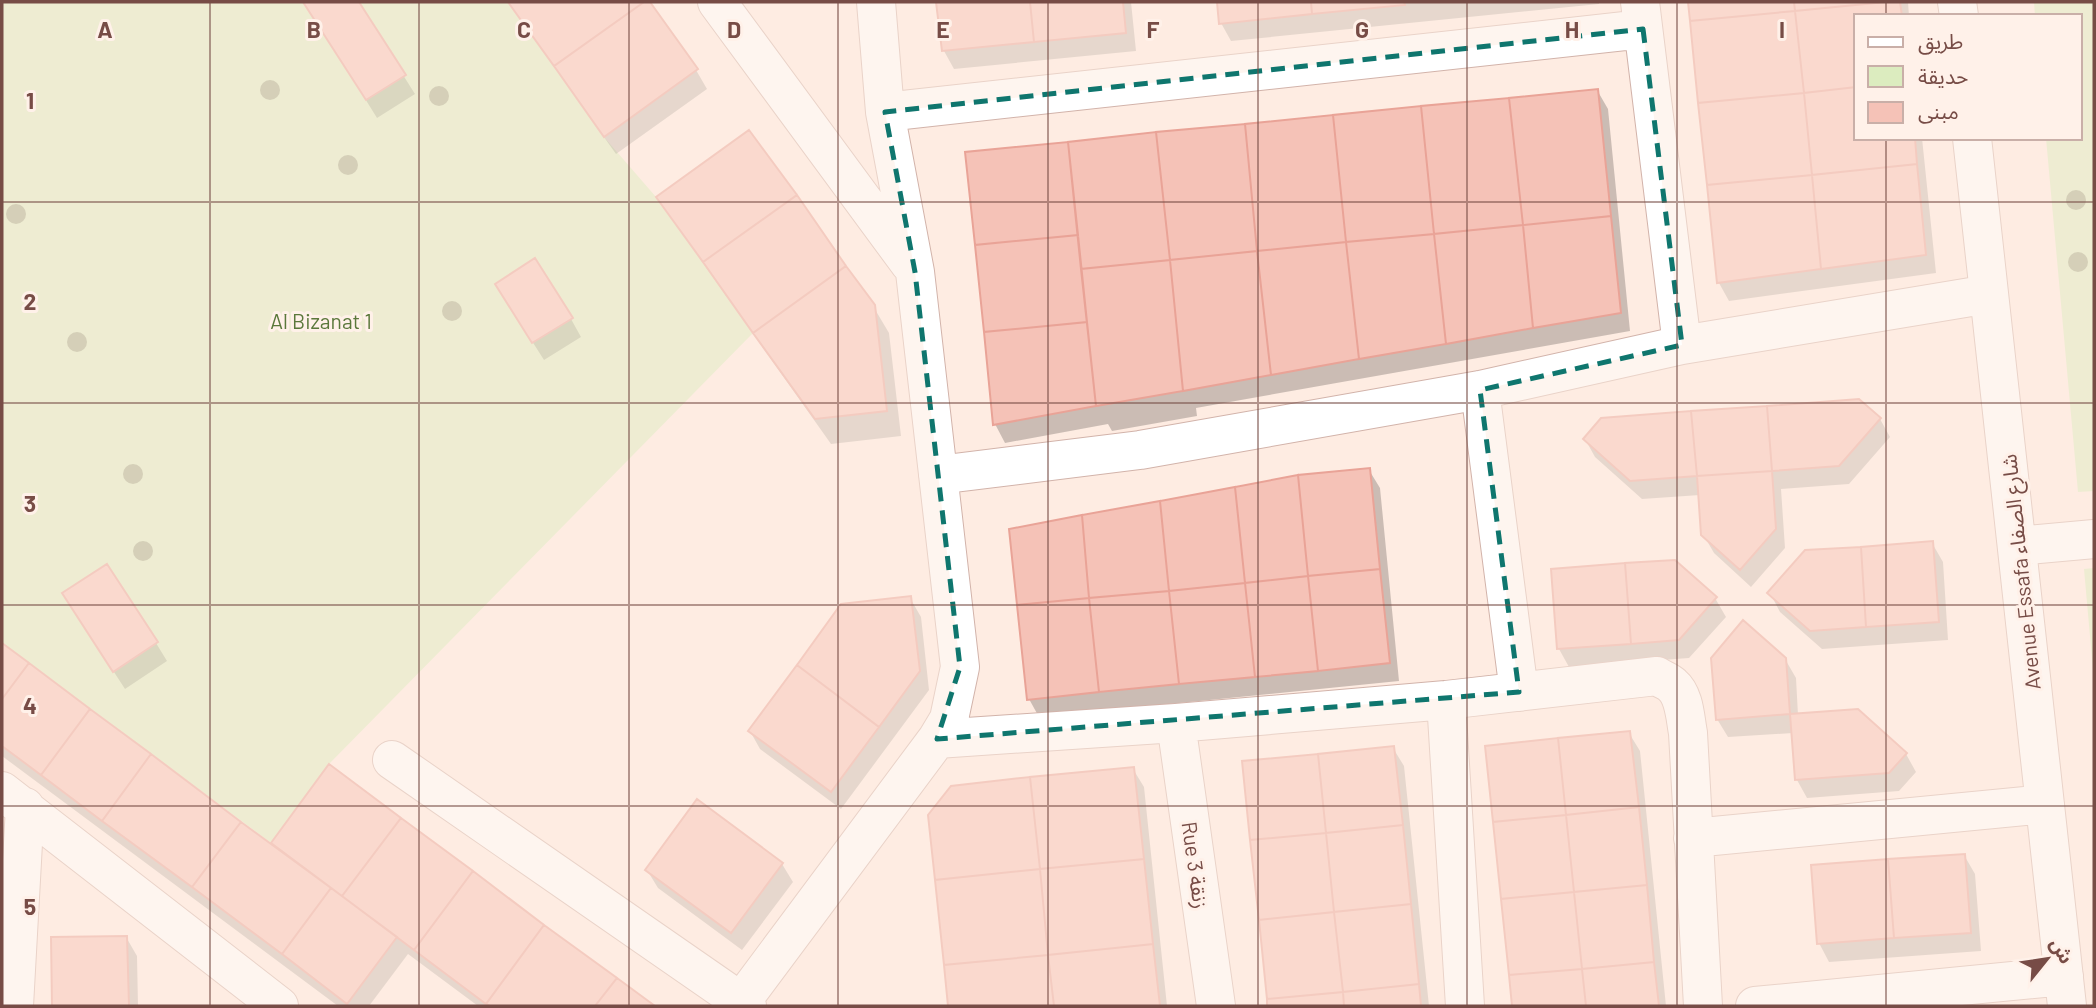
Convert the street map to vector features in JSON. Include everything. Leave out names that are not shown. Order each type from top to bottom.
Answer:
[{"type":"street","points":[[717,2],[915,272]]},
{"type":"street","points":[[392,760],[742,1005],[937,739],[949,719],[960,667],[915,272],[885,112],[876,2]]},
{"type":"street","points":[[885,112],[1641,15],[1682,345]]},
{"type":"street","name":"Avenue Essafa شارع الصفاء","points":[[1972,140],[2065,991]]},
{"type":"street","points":[[938,475],[1140,450],[1480,390],[1682,345],[1989,294]]},
{"type":"street","points":[[1480,390],[1520,692]]},
{"type":"street","points":[[2017,547],[2094,538]]},
{"type":"street","points":[[937,739],[1446,701],[1657,676],[1673,685],[1679,695],[1688,733],[1703,1006]]},
{"type":"street","points":[[1446,701],[1465,1006]]},
{"type":"street","name":"Rue 3 زنقة","points":[[1176,723],[1216,1006]]},
{"type":"street","points":[[13,799],[14,1006]]},
{"type":"street","points":[[13,799],[279,1006]]},
{"type":"street","points":[[1693,838],[2045,804]]},
{"type":"street","points":[[1755,1006],[2065,991]]},
{"type":"highlighted area","points":[[1643,29],[1682,345],[1480,390],[1519,692],[937,739],[960,667],[915,272],[885,112]]},
{"type":"green space","name":"Al Bizanat 1","points":[[2,2],[508,2],[604,137],[656,197],[753,333],[329,764],[271,843],[2,643]]},
{"type":"green space","points":[[2034,2],[2094,2],[2094,491],[2078,492],[2046,140],[2082,140],[2082,14],[2035,14]]},
{"type":"green space","points":[[2094,568],[2094,681],[2084,569]]},
{"type":"building","points":[[303,2],[359,2],[406,75],[366,100]]},
{"type":"building","points":[[508,2],[644,2],[554,66]]},
{"type":"building","points":[[644,2],[650,2],[698,69],[604,137],[554,66]]},
{"type":"building","points":[[936,2],[1030,2],[1034,42],[942,51]]},
{"type":"building","points":[[1030,2],[1123,2],[1126,33],[1034,42]]},
{"type":"building","points":[[1217,2],[1311,2],[1312,14],[1219,24]]},
{"type":"building","points":[[1311,2],[1404,2],[1405,5],[1312,14]]},
{"type":"building","points":[[1688,2],[1794,2],[1795,11],[1690,21]]},
{"type":"building","points":[[1794,2],[1886,2],[1795,11]]},
{"type":"building","points":[[1900,2],[1902,14],[1854,14],[1854,87],[1804,93],[1795,11]]},
{"type":"building","points":[[1795,11],[1804,93],[1698,103],[1690,21]]},
{"type":"building","points":[[1854,87],[1854,140],[1915,140],[1917,164],[1812,175],[1804,93]]},
{"type":"building","points":[[1598,89],[1611,216],[1523,225],[1509,98]]},
{"type":"building","points":[[1804,93],[1812,175],[1707,185],[1698,103]]},
{"type":"building","points":[[1509,98],[1523,225],[1434,234],[1421,106]]},
{"type":"building","points":[[1421,106],[1434,234],[1346,242],[1333,115]]},
{"type":"building","points":[[1333,115],[1346,242],[1257,251],[1245,124]]},
{"type":"building","points":[[1245,124],[1257,251],[1170,260],[1156,132]]},
{"type":"building","points":[[749,130],[797,195],[703,262],[656,197]]},
{"type":"building","points":[[1156,132],[1170,260],[1081,269],[1068,142]]},
{"type":"building","points":[[1068,142],[1078,235],[975,245],[965,152]]},
{"type":"building","points":[[1917,164],[1926,255],[1821,269],[1812,175]]},
{"type":"building","points":[[1812,175],[1821,269],[1717,283],[1707,185]]},
{"type":"building","points":[[797,195],[846,266],[753,333],[703,262]]},
{"type":"building","points":[[1611,216],[1621,313],[1533,328],[1523,225]]},
{"type":"building","points":[[1523,225],[1533,328],[1446,344],[1434,234]]},
{"type":"building","points":[[1434,234],[1446,344],[1359,359],[1346,242]]},
{"type":"building","points":[[1078,235],[1087,322],[984,332],[975,245]]},
{"type":"building","points":[[1346,242],[1359,359],[1271,375],[1257,251]]},
{"type":"building","points":[[1257,251],[1271,375],[1183,391],[1170,260]]},
{"type":"building","points":[[535,258],[573,318],[532,343],[495,284]]},
{"type":"building","points":[[1170,260],[1183,391],[1096,406],[1081,269]]},
{"type":"building","points":[[846,266],[875,305],[887,411],[815,419],[753,333]]},
{"type":"building","points":[[1087,322],[1096,406],[993,425],[984,332]]},
{"type":"building","points":[[1859,399],[1881,418],[1839,466],[1772,471],[1767,406]]},
{"type":"building","points":[[1767,406],[1772,471],[1697,476],[1691,411]]},
{"type":"building","points":[[1691,411],[1697,476],[1630,481],[1583,439],[1601,418]]},
{"type":"building","points":[[1370,468],[1380,569],[1308,576],[1298,475]]},
{"type":"building","points":[[1772,471],[1776,529],[1740,570],[1701,535],[1697,476]]},
{"type":"building","points":[[1298,475],[1308,576],[1245,583],[1235,487]]},
{"type":"building","points":[[1235,487],[1245,583],[1169,591],[1160,501]]},
{"type":"building","points":[[1160,501],[1169,591],[1089,598],[1082,515]]},
{"type":"building","points":[[1082,515],[1089,598],[1017,605],[1009,529]]},
{"type":"building","points":[[1933,541],[1939,622],[1866,627],[1861,547]]},
{"type":"building","points":[[1861,547],[1866,627],[1810,631],[1767,593],[1805,550]]},
{"type":"building","points":[[1675,560],[1717,597],[1679,640],[1631,644],[1625,563]]},
{"type":"building","points":[[1625,563],[1631,644],[1557,649],[1551,569]]},
{"type":"building","points":[[107,564],[158,642],[113,672],[62,593]]},
{"type":"building","points":[[1380,569],[1390,663],[1318,671],[1308,576]]},
{"type":"building","points":[[1308,576],[1318,671],[1255,677],[1245,583]]},
{"type":"building","points":[[1245,583],[1255,677],[1179,684],[1169,591]]},
{"type":"building","points":[[1169,591],[1179,684],[1099,692],[1089,598]]},
{"type":"building","points":[[911,596],[920,671],[879,727],[797,665],[841,604]]},
{"type":"building","points":[[1089,598],[1099,692],[1027,700],[1017,605]]},
{"type":"building","points":[[1743,620],[1786,658],[1790,714],[1716,720],[1711,658]]},
{"type":"building","points":[[2,643],[29,663],[2,699]]},
{"type":"building","points":[[29,663],[90,709],[41,775],[2,746],[2,699]]},
{"type":"building","points":[[797,665],[879,727],[831,792],[748,731]]},
{"type":"building","points":[[90,709],[151,754],[102,821],[41,775]]},
{"type":"building","points":[[1858,709],[1907,753],[1889,773],[1795,780],[1790,714]]},
{"type":"building","points":[[1630,731],[1639,807],[1566,815],[1558,738]]},
{"type":"building","points":[[1558,738],[1566,815],[1493,822],[1485,746]]},
{"type":"building","points":[[1394,746],[1403,825],[1326,833],[1318,754]]},
{"type":"building","points":[[151,754],[241,822],[192,887],[102,821]]},
{"type":"building","points":[[1318,754],[1326,833],[1250,840],[1242,761]]},
{"type":"building","points":[[329,764],[401,818],[342,896],[271,843]]},
{"type":"building","points":[[1134,767],[1144,859],[1040,869],[1030,777]]},
{"type":"building","points":[[1030,777],[1040,869],[935,880],[928,815],[951,786]]},
{"type":"building","points":[[697,799],[783,863],[731,933],[645,870]]},
{"type":"building","points":[[1639,807],[1647,885],[1574,892],[1566,815]]},
{"type":"building","points":[[1566,815],[1574,892],[1501,899],[1493,822]]},
{"type":"building","points":[[401,818],[473,871],[414,950],[342,896]]},
{"type":"building","points":[[241,822],[331,888],[282,954],[192,887]]},
{"type":"building","points":[[1403,825],[1411,904],[1334,912],[1326,833]]},
{"type":"building","points":[[1326,833],[1334,912],[1259,920],[1250,840]]},
{"type":"building","points":[[1965,854],[1971,933],[1894,938],[1888,859]]},
{"type":"building","points":[[1144,859],[1153,944],[1048,955],[1040,869]]},
{"type":"building","points":[[1888,859],[1894,938],[1817,944],[1811,865]]},
{"type":"building","points":[[1040,869],[1048,955],[944,965],[935,880]]},
{"type":"building","points":[[473,871],[544,925],[486,1004],[414,950]]},
{"type":"building","points":[[1647,885],[1654,962],[1582,969],[1574,892]]},
{"type":"building","points":[[331,888],[397,937],[347,1004],[282,954]]},
{"type":"building","points":[[1574,892],[1582,969],[1509,975],[1501,899]]},
{"type":"building","points":[[1411,904],[1419,984],[1343,992],[1334,912]]},
{"type":"building","points":[[1334,912],[1343,992],[1267,999],[1259,920]]},
{"type":"building","points":[[544,925],[617,978],[595,1006],[486,1004]]},
{"type":"building","points":[[127,936],[129,1006],[52,1006],[51,937]]},
{"type":"building","points":[[1153,944],[1160,1006],[1054,1006],[1048,955]]},
{"type":"building","points":[[1048,955],[1054,1006],[948,1006],[944,965]]},
{"type":"building","points":[[1654,962],[1659,1006],[1586,1006],[1582,969]]},
{"type":"building","points":[[1582,969],[1586,1006],[1512,1006],[1509,975]]},
{"type":"building","points":[[617,978],[655,1006],[595,1006]]},
{"type":"building","points":[[1419,984],[1421,1006],[1344,1006],[1343,992]]},
{"type":"building","points":[[1343,992],[1344,1006],[1267,1006],[1267,999]]}]
